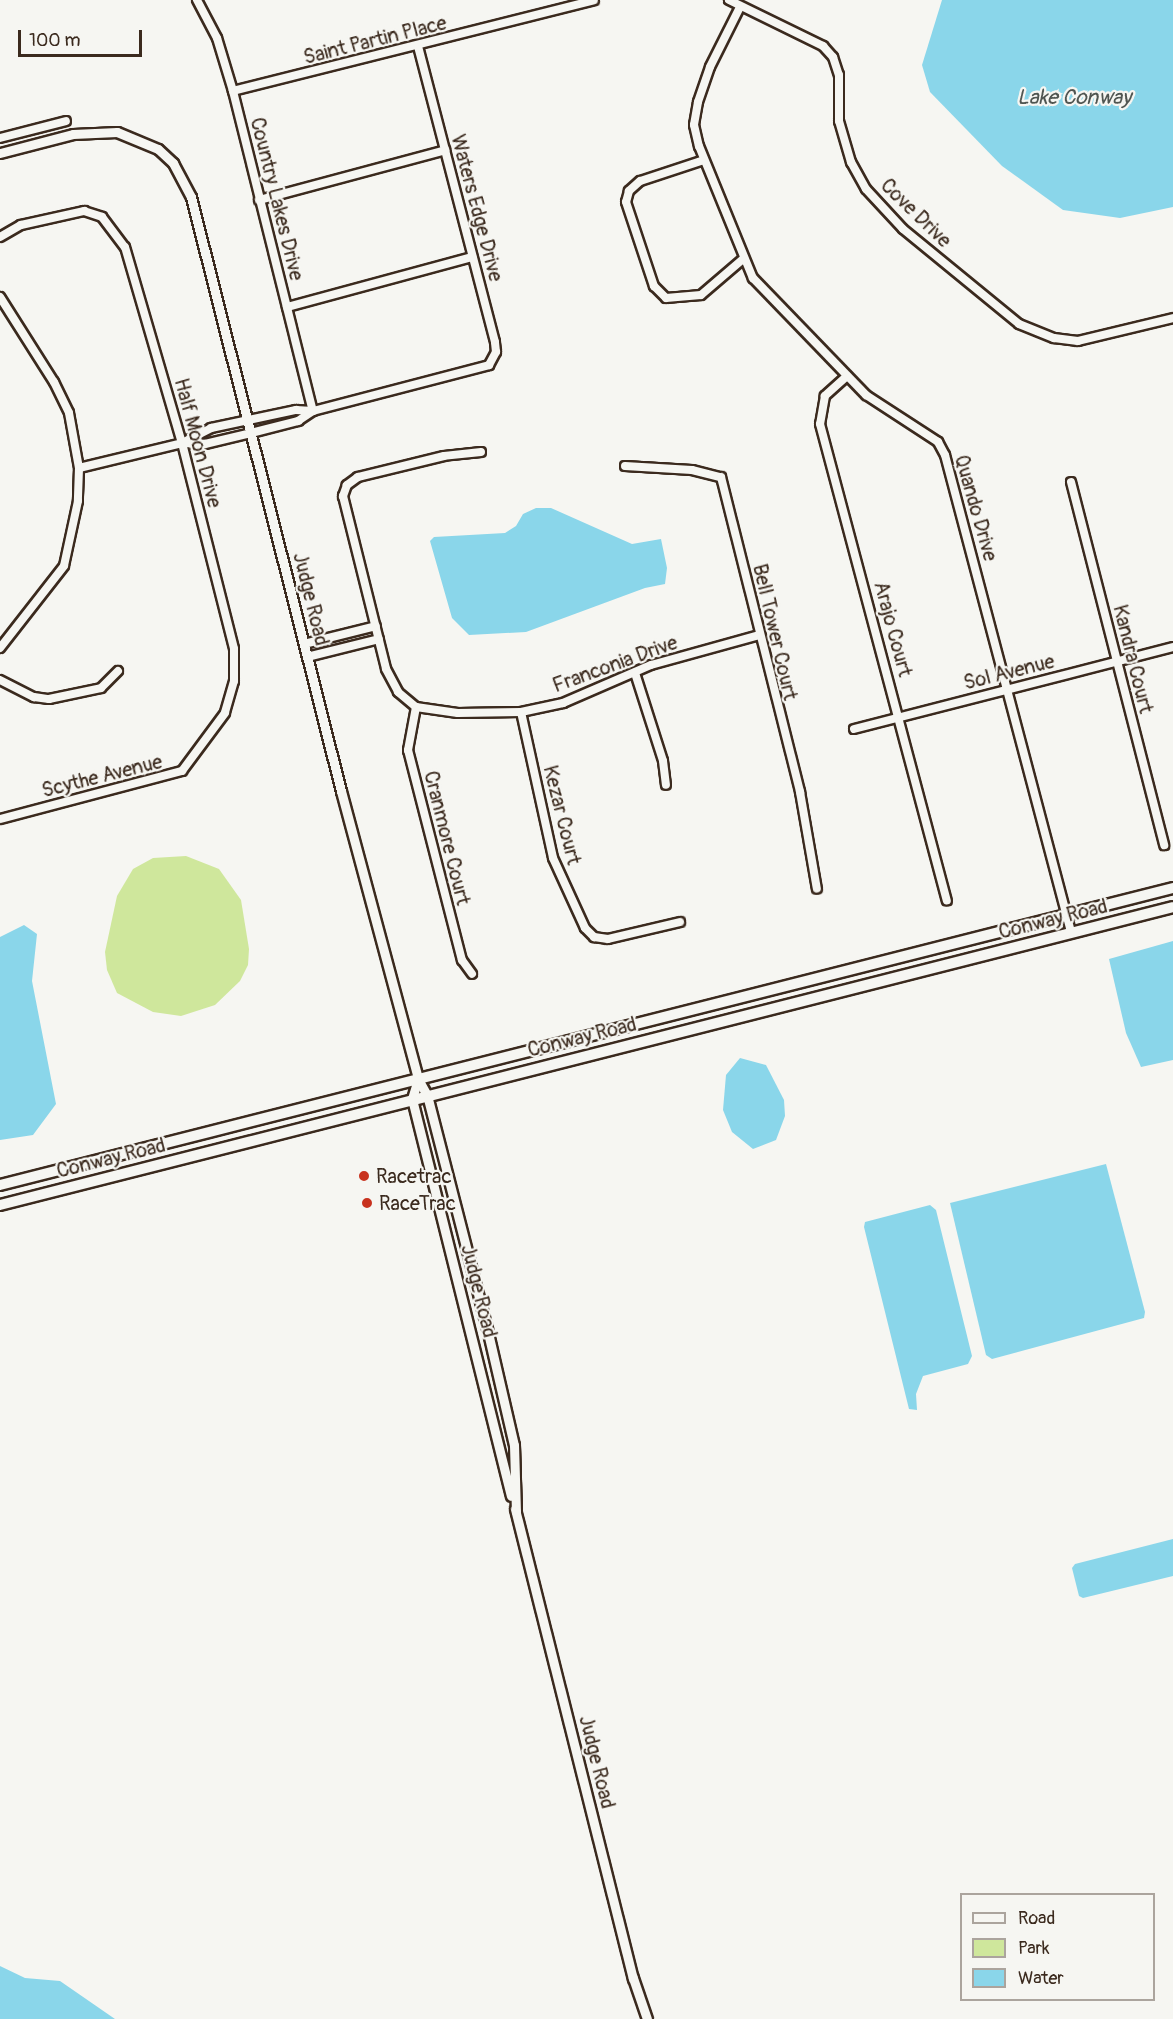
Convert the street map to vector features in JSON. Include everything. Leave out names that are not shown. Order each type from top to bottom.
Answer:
[{"type":"main road","name":"Conway Road","points":[[0,1185],[1173,888]]},
{"type":"main road","name":"Conway Road","points":[[0,1204],[1173,907]]},
{"type":"main road","points":[[788,1004],[815,978]]},
{"type":"main road","points":[[185,1157],[194,1144],[213,1131]]},
{"type":"street","name":"Country Lakes Drive","points":[[197,0],[217,38],[233,91],[313,411]]},
{"type":"street","name":"Saint Partin Place","points":[[233,91],[418,47],[594,0]]},
{"type":"street","name":"Cove Drive","points":[[729,0],[823,46],[833,57],[839,75],[839,121],[850,162],[866,189],[903,229],[1019,324],[1054,338],[1078,341],[1173,318]]},
{"type":"street","name":"Quando Drive","points":[[740,7],[710,67],[698,102],[694,126],[704,160],[743,259],[753,278],[848,376],[892,414],[938,442],[945,455],[1009,689],[1071,933]]},
{"type":"street","name":"Waters Edge Drive","points":[[313,411],[478,370],[489,365],[496,352],[418,47]]},
{"type":"street","points":[[0,138],[66,121]]},
{"type":"street","name":"Judge Road","points":[[0,153],[100,130],[146,142],[173,163],[191,197],[307,657],[418,1079],[428,1095],[514,1444],[516,1512]]},
{"type":"street","points":[[260,200],[445,150]]},
{"type":"street","points":[[704,160],[640,181],[629,191],[626,202],[654,286],[666,298],[700,295],[743,259]]},
{"type":"street","name":"Half Moon Drive","points":[[0,237],[21,225],[84,211],[102,217],[125,247],[183,443],[234,649]]},
{"type":"street","points":[[287,307],[472,257]]},
{"type":"street","points":[[0,297],[54,382],[69,413],[79,468],[78,501],[64,566],[0,648]]},
{"type":"street","name":"Arajo Court","points":[[848,376],[825,396],[820,423],[947,900]]},
{"type":"street","points":[[183,443],[211,428],[296,410],[313,411]]},
{"type":"street","points":[[79,468],[183,443],[214,442],[251,433],[298,421],[313,411]]},
{"type":"street","points":[[211,428],[214,442]]},
{"type":"street","points":[[417,707],[398,692],[386,669],[344,496],[347,485],[358,477],[433,459],[481,452]]},
{"type":"street","name":"Bell Tower Court","points":[[625,466],[692,470],[721,477],[800,792],[817,889]]},
{"type":"street","name":"Kandra Court","points":[[1071,482],[1164,845]]},
{"type":"street","points":[[304,644],[376,626]]},
{"type":"street","points":[[345,633],[349,647]]},
{"type":"street","name":"Franconia Drive","points":[[417,707],[458,713],[521,712],[563,703],[635,673],[759,635]]},
{"type":"street","points":[[307,657],[379,639]]},
{"type":"street","name":"Sol Avenue","points":[[854,729],[1173,647]]},
{"type":"street","name":"Scythe Avenue","points":[[0,819],[182,771],[225,713],[234,681],[234,649]]},
{"type":"street","points":[[0,681],[34,697],[49,699],[101,688],[118,671]]},
{"type":"street","points":[[635,673],[663,760],[666,785]]},
{"type":"street","name":"Cranmore Court","points":[[417,707],[408,750],[462,960],[472,974]]},
{"type":"street","name":"Kezar Court","points":[[521,712],[553,858],[585,928],[594,937],[608,939],[680,922]]},
{"type":"street","points":[[412,1099],[418,1079]]},
{"type":"street","name":"Judge Road","points":[[412,1099],[633,1978],[647,2019]]},
{"type":"green space","points":[[186,856],[219,869],[241,900],[249,949],[248,965],[240,981],[215,1005],[181,1016],[153,1012],[117,993],[107,970],[105,952],[117,896],[133,869],[153,858]]},
{"type":"water","name":"Lake Conway","points":[[942,0],[1173,0],[1173,207],[1120,218],[1063,210],[1002,166],[930,92],[922,65]]},
{"type":"water","points":[[536,508],[551,508],[632,544],[661,539],[667,568],[665,584],[645,588],[526,632],[469,635],[452,618],[430,541],[434,537],[505,533],[516,526],[523,514]]},
{"type":"water","points":[[24,925],[37,934],[32,981],[56,1104],[33,1135],[0,1140],[0,937]]},
{"type":"water","points":[[1173,941],[1173,1060],[1141,1067],[1126,1033],[1109,959]]},
{"type":"water","points":[[740,1058],[766,1065],[784,1100],[785,1116],[776,1140],[753,1149],[732,1132],[723,1110],[726,1075]]},
{"type":"water","points":[[1106,1164],[1145,1312],[1144,1318],[992,1359],[986,1355],[950,1203]]},
{"type":"water","points":[[930,1205],[936,1210],[972,1356],[968,1364],[923,1376],[916,1394],[917,1410],[909,1409],[864,1227],[865,1222]]},
{"type":"water","points":[[1173,1539],[1173,1576],[1083,1598],[1079,1596],[1072,1568],[1075,1564]]},
{"type":"water","points":[[0,1966],[25,1978],[60,1981],[115,2019],[0,2019]]},
{"type":"place","name":"Racetrac","points":[[364,1176]]},
{"type":"place","name":"RaceTrac","points":[[367,1203]]}]
